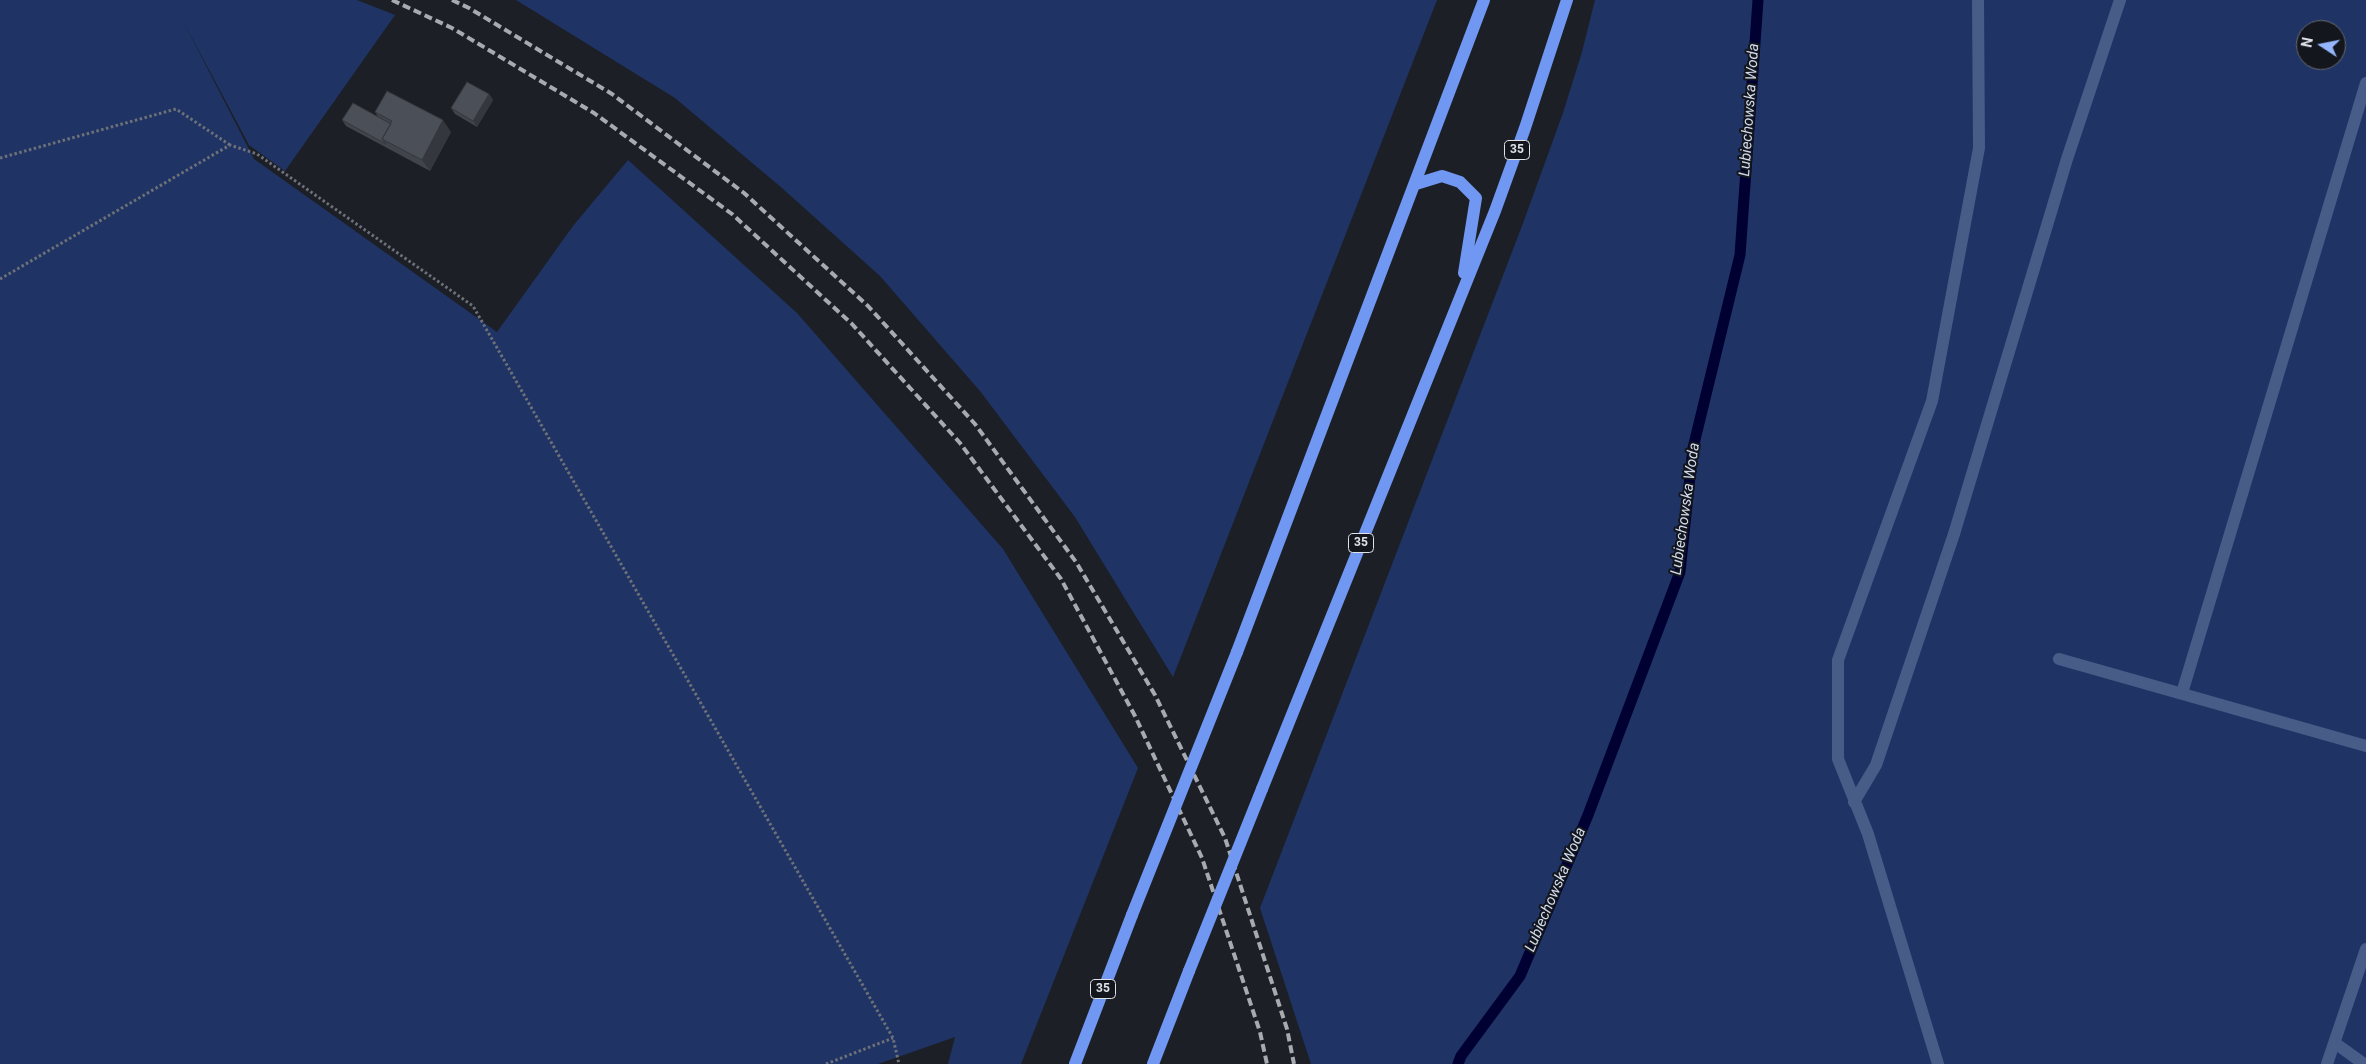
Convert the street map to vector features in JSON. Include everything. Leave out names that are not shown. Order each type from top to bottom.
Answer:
[{"type":"main road","name":"35","points":[[1075,1064],[1237,652],[1416,184],[1484,0]]},
{"type":"main road","name":"35","points":[[1153,1064],[1460,297],[1525,128],[1567,0]]},
{"type":"main road","points":[[1416,184],[1442,176],[1460,182],[1476,198],[1460,297]]},
{"type":"lane","points":[[1938,1064],[1868,834],[1838,759],[1838,660],[1932,401],[1979,148],[1978,0]]},
{"type":"lane","points":[[1854,802],[1876,765],[1954,534],[2067,159],[2120,0]]},
{"type":"lane","points":[[2182,693],[2366,83]]},
{"type":"lane","points":[[2059,659],[2366,746]]},
{"type":"lane","points":[[2326,1064],[2335,1043],[2366,949]]},
{"type":"lane","points":[[2335,1043],[2364,1064]]},
{"type":"path","points":[[0,158],[176,109],[230,144],[256,154],[473,306],[893,1038],[899,1064]]},
{"type":"path","points":[[0,279],[230,144]]},
{"type":"path","points":[[826,1064],[893,1038]]},
{"type":"shaded area","points":[[0,0],[357,0],[395,15],[285,171],[249,145],[182,19],[254,159],[497,332],[573,226],[628,160],[797,313],[1003,549],[1138,768],[1021,1064],[948,1064],[955,1037],[878,1064],[0,1064]]},
{"type":"shaded area","points":[[516,0],[1437,0],[1173,677],[1075,517],[980,391],[880,276],[782,188],[675,98]]},
{"type":"shaded area","points":[[1595,0],[2366,0],[2366,1064],[1311,1064],[1260,908],[1522,226],[1563,113],[1582,52]]},
{"type":"building","points":[[467,82],[489,94],[473,121],[451,108]]},
{"type":"building","points":[[387,91],[443,120],[422,160],[382,139],[392,121],[375,112]]},
{"type":"building","points":[[353,103],[391,124],[382,139],[386,144],[342,120]]},
{"type":"waterway","name":"Lubiechowska Woda","points":[[1458,1064],[1461,1056],[1520,976],[1588,815],[1680,572],[1693,448],[1740,255],[1758,0]]},
{"type":"railway","points":[[392,0],[452,28],[594,113],[732,214],[852,324],[960,443],[1061,579],[1135,716],[1202,858],[1260,1032],[1267,1064]]},
{"type":"railway","points":[[452,0],[469,8],[612,94],[744,193],[868,306],[975,424],[1076,562],[1155,695],[1225,838],[1287,1029],[1294,1064]]}]
